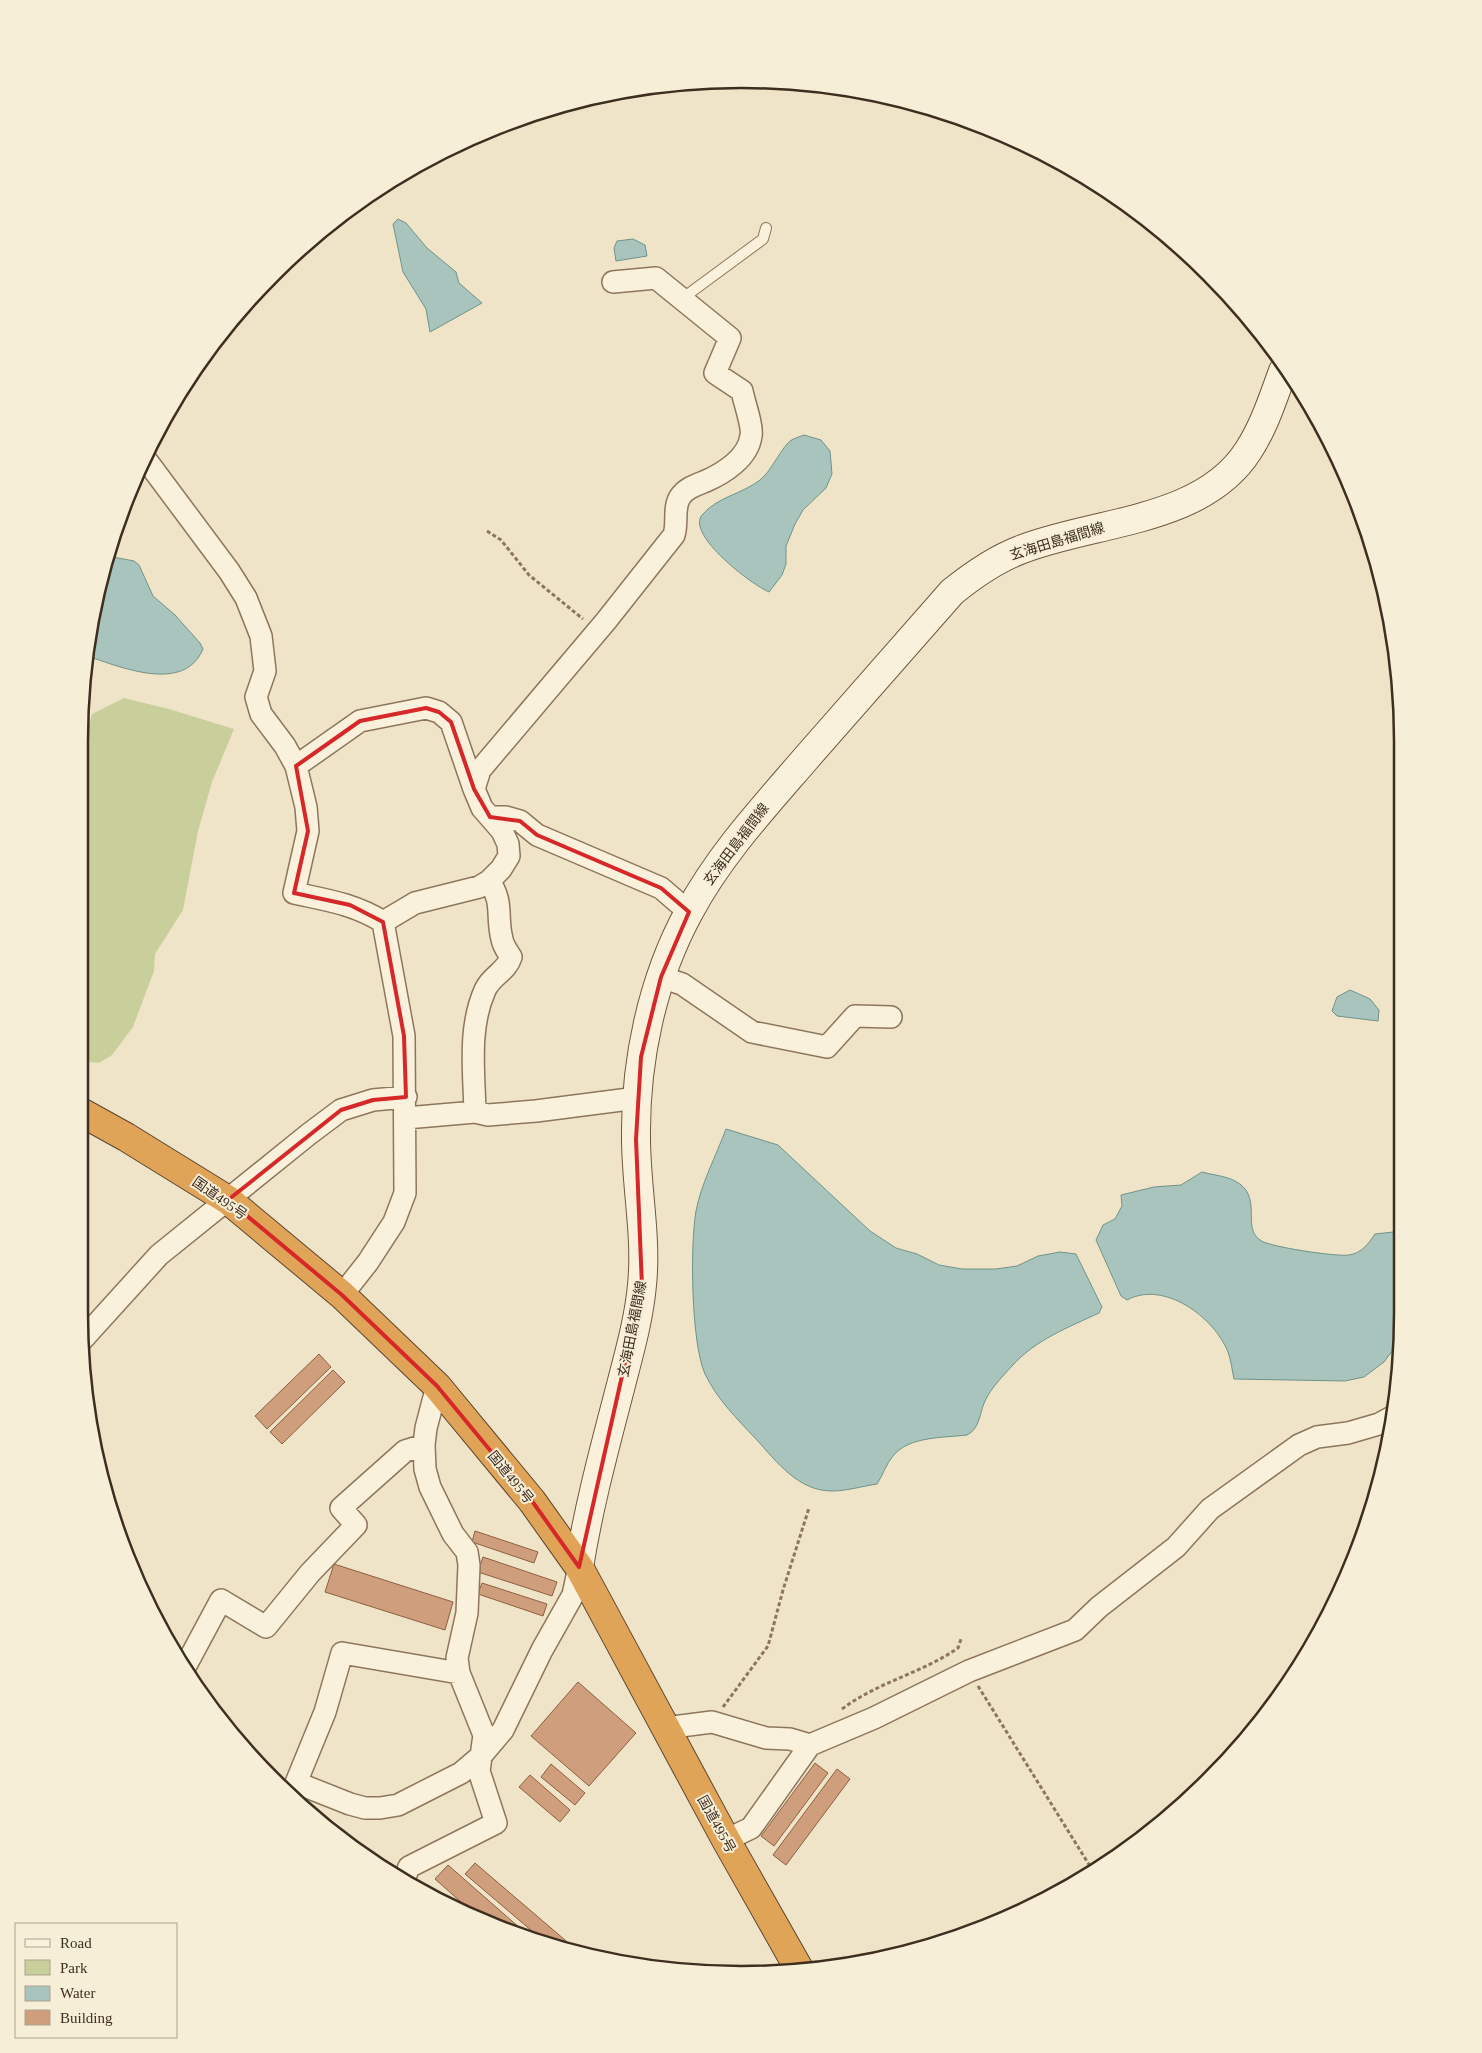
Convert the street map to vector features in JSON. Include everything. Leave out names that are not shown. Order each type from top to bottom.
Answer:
[{"type":"highway","name":"国道495号","points":[[88,1116],[126,1137],[228,1200],[342,1295],[437,1386],[532,1502],[579,1567],[726,1840],[796,1963]]},
{"type":"main road","name":"玄海田島福間線","points":[[579,1567],[586,1524],[634,1334],[642,1287],[644,1260],[636,1139],[636,1098],[650,1012],[661,977],[689,912],[715,867],[748,824],[952,592],[976,573],[1021,550],[1162,510],[1190,500],[1213,487],[1231,472],[1248,452],[1260,430],[1282,375]]},
{"type":"street","points":[[474,789],[480,770],[598,630],[674,535],[677,525],[676,509],[680,498],[688,489],[728,469],[746,451],[752,435],[742,391],[715,373],[730,338],[656,278],[614,282]]},
{"type":"street","points":[[149,464],[229,571],[246,598],[261,636],[264,671],[256,698],[261,714],[285,746],[296,766],[306,807],[308,831],[294,893],[350,905],[365,911],[383,922],[404,1036],[406,1097],[405,1193],[394,1222],[368,1262],[342,1295]]},
{"type":"street","points":[[296,766],[360,721],[426,708],[439,712],[451,722],[482,808],[505,838],[509,856],[501,869],[489,881],[479,887],[415,904],[383,922]]},
{"type":"street","points":[[490,817],[506,817],[520,821],[537,835],[661,888],[689,912]]},
{"type":"street","points":[[475,1112],[473,1029],[478,1007],[487,986],[498,972],[508,966],[511,957],[502,942],[501,914],[496,891],[489,881]]},
{"type":"street","points":[[661,977],[682,984],[752,1032],[827,1047],[856,1016],[891,1017]]},
{"type":"street","points":[[88,1333],[159,1255],[270,1164],[341,1110],[373,1100],[406,1097]]},
{"type":"street","points":[[406,1118],[475,1112],[488,1114],[536,1111],[636,1098]]},
{"type":"street","points":[[407,1873],[409,1867],[496,1823],[478,1771],[484,1735],[459,1673],[458,1658],[467,1613],[469,1564],[466,1552],[454,1534],[430,1487],[425,1469],[424,1445],[437,1386]]},
{"type":"street","points":[[726,1840],[751,1828],[810,1745],[874,1718],[968,1671],[1075,1630],[1100,1607],[1176,1547],[1210,1509],[1299,1445],[1317,1437],[1348,1433],[1385,1421]]},
{"type":"street","points":[[189,1660],[221,1600],[266,1627],[310,1573],[356,1526],[341,1508],[405,1451],[424,1445]]},
{"type":"street","points":[[295,1789],[365,1808],[380,1808],[398,1805],[461,1773],[482,1756],[503,1730],[542,1650],[573,1595],[579,1567]]},
{"type":"street","points":[[294,1788],[325,1712],[342,1653],[459,1673]]},
{"type":"street","points":[[665,1728],[712,1722],[766,1738],[790,1739],[810,1745]]},
{"type":"lane","points":[[683,298],[763,239],[766,228]]},
{"type":"path","points":[[487,531],[501,540],[528,575],[598,630]]},
{"type":"path","points":[[712,1722],[768,1646],[783,1590],[809,1508]]},
{"type":"path","points":[[839,1712],[860,1696],[942,1660],[958,1648],[960,1639]]},
{"type":"path","points":[[968,1671],[1089,1865]]},
{"type":"highlighted area","points":[[426,708],[439,712],[451,722],[474,789],[490,817],[520,821],[537,835],[661,888],[689,912],[661,977],[641,1057],[636,1139],[642,1287],[579,1567],[532,1501],[437,1386],[342,1295],[228,1200],[341,1110],[373,1100],[406,1097],[404,1036],[383,922],[350,905],[294,893],[308,831],[296,766],[360,721]]},
{"type":"green space","points":[[124,698],[169,709],[234,729],[212,782],[198,831],[183,910],[155,954],[154,971],[133,1027],[112,1055],[99,1063],[88,1062],[88,741],[88,727],[92,714]]},
{"type":"water","points":[[398,219],[406,223],[427,248],[456,272],[459,283],[482,303],[430,332],[426,309],[403,272],[393,224]]},
{"type":"water","points":[[633,239],[645,245],[647,256],[616,261],[614,248],[617,241]]},
{"type":"water","points":[[804,435],[821,440],[830,451],[832,474],[826,488],[803,510],[795,524],[786,546],[786,564],[782,575],[769,592],[736,570],[712,546],[703,534],[700,524],[702,515],[715,504],[760,480],[768,472],[789,442]]},
{"type":"water","points":[[114,557],[134,561],[139,565],[153,596],[175,615],[203,649],[194,663],[182,671],[167,674],[151,674],[93,658],[100,614]]},
{"type":"water","points":[[1350,990],[1370,999],[1379,1010],[1378,1021],[1337,1016],[1332,1011],[1337,997]]},
{"type":"water","points":[[726,1129],[778,1145],[870,1231],[896,1248],[917,1254],[939,1265],[962,1269],[996,1269],[1017,1266],[1038,1256],[1060,1252],[1076,1254],[1102,1307],[1099,1313],[1042,1341],[1021,1357],[991,1390],[972,1432],[967,1435],[917,1441],[900,1449],[888,1462],[877,1484],[832,1491],[820,1490],[809,1486],[799,1481],[780,1466],[728,1408],[715,1392],[705,1374],[700,1359],[694,1318],[694,1227],[701,1191]]},
{"type":"water","points":[[1202,1172],[1235,1181],[1244,1187],[1248,1195],[1251,1203],[1252,1227],[1255,1234],[1260,1240],[1276,1246],[1303,1251],[1349,1255],[1361,1250],[1375,1234],[1394,1232],[1393,1350],[1384,1362],[1364,1377],[1345,1381],[1234,1379],[1228,1352],[1212,1326],[1200,1315],[1172,1298],[1141,1295],[1127,1300],[1121,1296],[1096,1240],[1103,1225],[1115,1219],[1122,1206],[1121,1195],[1154,1187],[1181,1185]]},
{"type":"building","points":[[319,1354],[331,1367],[267,1429],[255,1416]]},
{"type":"building","points":[[333,1370],[345,1382],[282,1444],[270,1432]]},
{"type":"building","points":[[475,1531],[538,1552],[534,1563],[472,1542]]},
{"type":"building","points":[[483,1557],[557,1582],[552,1596],[478,1572]]},
{"type":"building","points":[[334,1564],[453,1602],[445,1630],[325,1592]]},
{"type":"building","points":[[482,1583],[547,1604],[543,1616],[478,1594]]},
{"type":"building","points":[[578,1682],[636,1733],[589,1786],[531,1736]]},
{"type":"building","points":[[815,1763],[828,1773],[774,1846],[761,1836]]},
{"type":"building","points":[[551,1764],[585,1793],[575,1805],[541,1777]]},
{"type":"building","points":[[837,1769],[850,1779],[786,1865],[773,1855]]},
{"type":"building","points":[[530,1775],[570,1810],[560,1822],[519,1787]]},
{"type":"building","points":[[475,1863],[567,1941],[532,1931],[465,1874]]},
{"type":"building","points":[[448,1865],[518,1926],[461,1902],[435,1879]]}]
